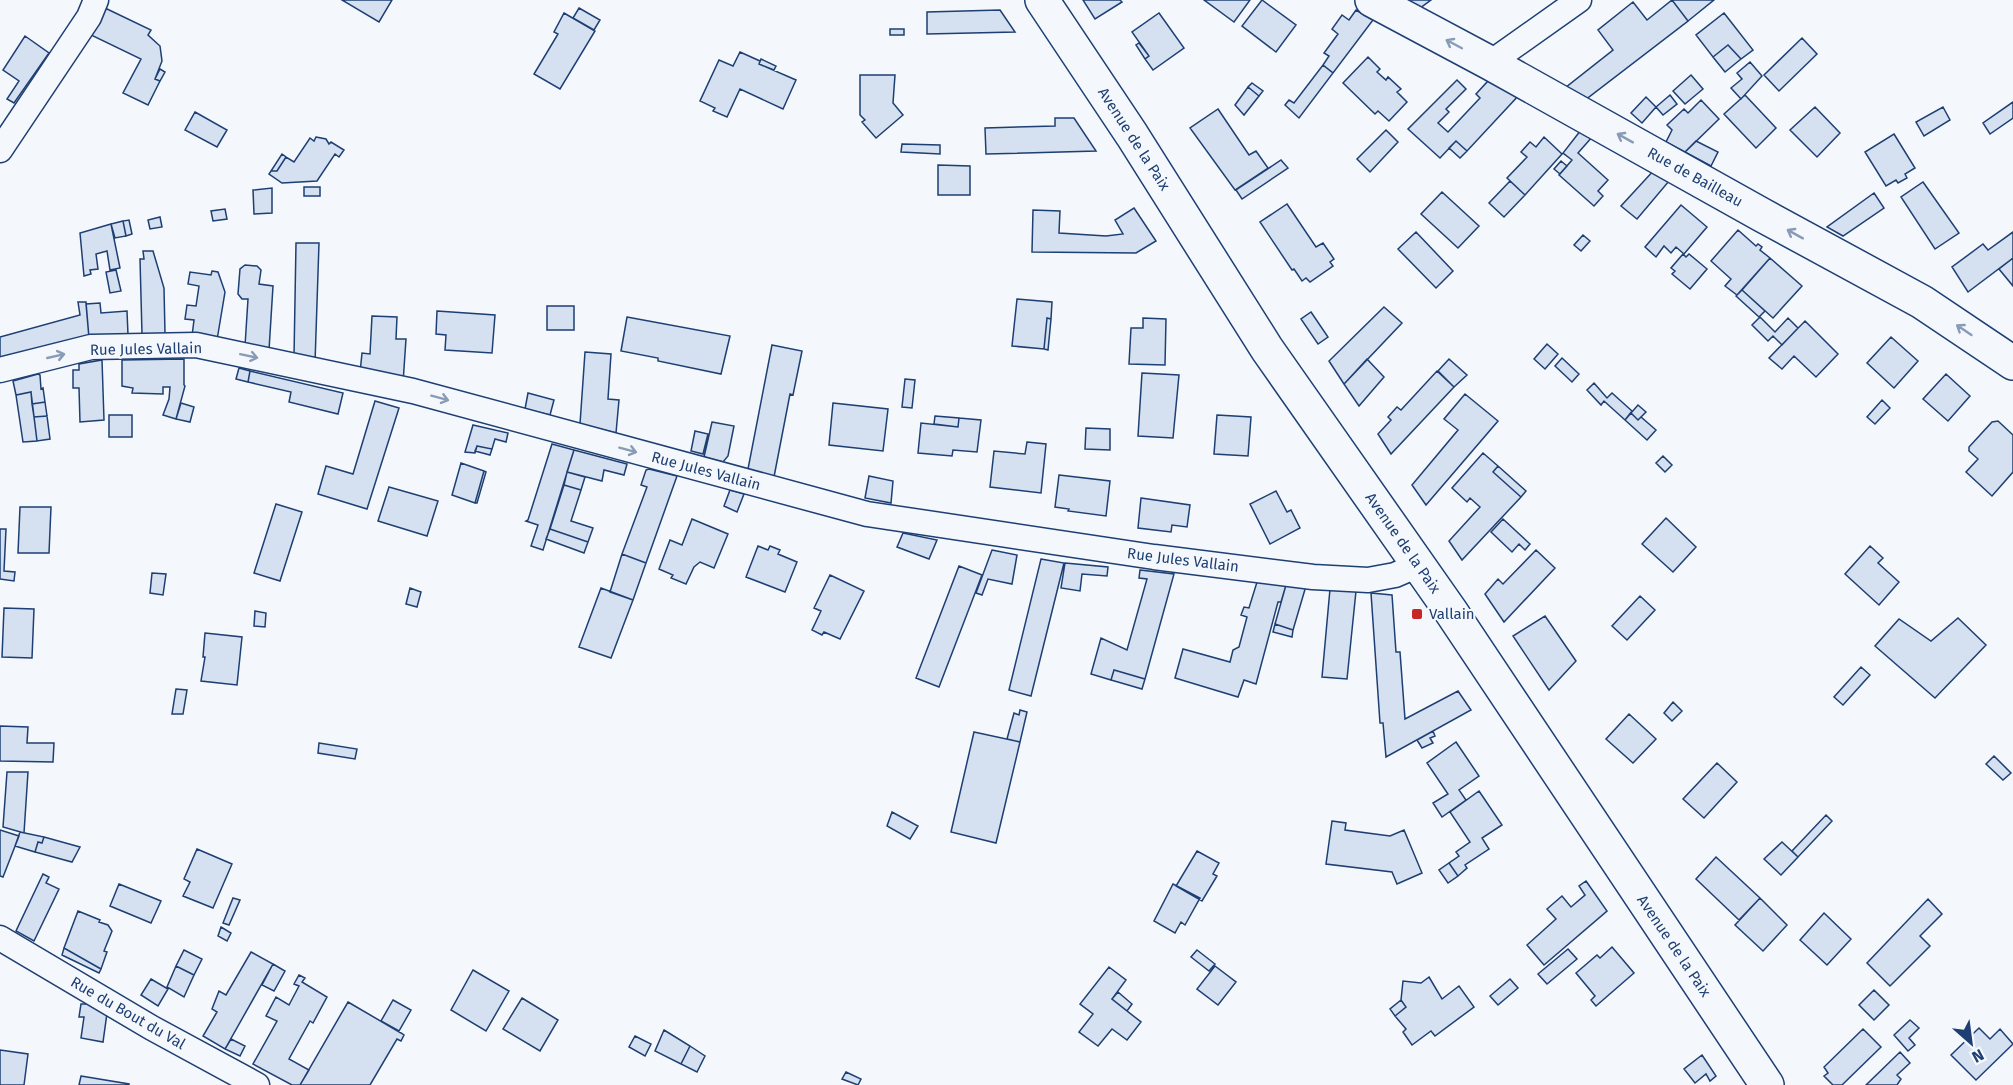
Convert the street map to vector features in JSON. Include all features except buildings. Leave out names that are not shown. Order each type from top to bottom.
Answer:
[{"type":"main road","name":"Avenue de la Paix","points":[[1042,0],[1132,135],[1267,348],[1418,565],[1767,1085]]},
{"type":"main road","name":"Rue de Bailleau","points":[[1372,0],[1922,302],[2013,363]]},
{"type":"street","points":[[0,150],[89,17],[96,0]]},
{"type":"street","points":[[1490,63],[1579,0]]},
{"type":"street","name":"Rue Jules Vallain","points":[[0,370],[91,347],[196,345],[413,391],[867,514],[1154,557],[1313,577],[1368,580],[1395,575],[1418,565]]},
{"type":"street","name":"Rue du Bout du Val","points":[[0,938],[248,1082]]},
{"type":"place","name":"Vallain","points":[[1417,614]]}]
